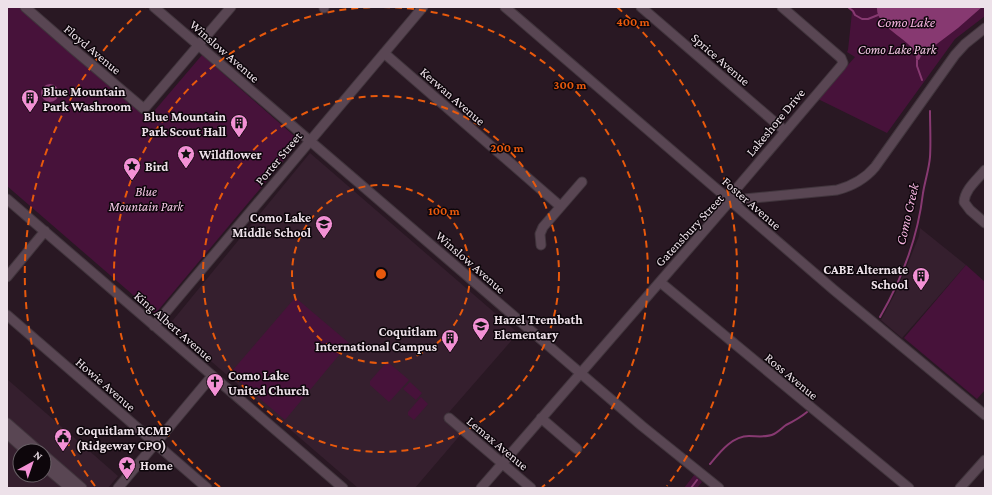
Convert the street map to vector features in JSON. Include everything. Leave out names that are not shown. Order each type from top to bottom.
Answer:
[{"type":"street","name":"Floyd Avenue","points":[[25,7],[144,109],[199,46]]},
{"type":"street","name":"Winslow Avenue","points":[[154,7],[642,426],[718,488]]},
{"type":"street","points":[[199,46],[231,7]]},
{"type":"street","name":"Porter Street","points":[[154,326],[423,7]]},
{"type":"street","name":"Foster Avenue","points":[[505,7],[834,290],[985,415]]},
{"type":"street","name":"Sprice Avenue","points":[[641,7],[785,131]]},
{"type":"street","name":"Lakeshore Drive","points":[[730,201],[737,188],[842,63],[841,58],[782,7]]},
{"type":"street","name":"Gatensbury Street","points":[[480,488],[730,201],[837,190],[851,186],[863,179],[875,167],[955,55],[969,40],[985,28]]},
{"type":"street","name":"Kerwan Avenue","points":[[384,53],[560,206]]},
{"type":"street","points":[[985,170],[968,190],[964,202],[970,210],[985,223]]},
{"type":"street","points":[[541,245],[540,234],[543,227],[582,182]]},
{"type":"street","name":"King Albert Avenue","points":[[7,199],[343,488]]},
{"type":"street","points":[[7,276],[44,231]]},
{"type":"street","name":"Ross Avenue","points":[[660,282],[910,488]]},
{"type":"street","name":"Howie Avenue","points":[[7,315],[206,488]]},
{"type":"street","points":[[118,488],[212,376]]},
{"type":"street","name":"Lemax Avenue","points":[[449,418],[530,488]]},
{"type":"street","points":[[541,418],[577,449]]},
{"type":"street","points":[[7,423],[30,443]]},
{"type":"street","points":[[7,434],[17,443]]},
{"type":"street","points":[[960,488],[985,460]]},
{"type":"street","points":[[52,462],[82,488]]},
{"type":"street","points":[[52,473],[70,488]]},
{"type":"shaded area","name":"Como Lake Middle School","points":[[310,153],[518,333],[444,418],[462,433],[415,488],[358,488],[169,325]]},
{"type":"shaded area","points":[[920,228],[966,265],[902,338],[881,320],[898,288],[919,236]]},
{"type":"shaded area","points":[[7,379],[118,476],[108,488],[7,488]]},
{"type":"green space","name":"Blue Mountain Park","points":[[7,7],[20,7],[150,116],[202,55],[300,141],[155,314],[7,186]]},
{"type":"green space","name":"Como Lake Park","points":[[847,7],[985,7],[985,16],[955,39],[887,133],[818,99],[855,57],[847,52],[852,12]]},
{"type":"green space","points":[[966,265],[985,282],[985,390],[977,399],[904,338]]},
{"type":"green space","points":[[294,299],[297,299],[349,343],[285,420],[232,375],[232,371]]},
{"type":"green space","points":[[389,363],[409,380],[389,402],[370,385],[370,381],[385,364]]},
{"type":"green space","points":[[410,382],[422,393],[416,400],[403,389]]},
{"type":"green space","points":[[421,397],[428,404],[414,420],[408,415],[408,412]]},
{"type":"green space","points":[[695,474],[702,482],[697,488],[684,488]]},
{"type":"water","name":"Como Lake","points":[[877,7],[982,7],[958,28],[921,56],[919,60],[916,59],[915,52],[910,46],[882,22],[878,15]]},
{"type":"water","points":[[46,84],[54,84],[59,89],[57,100],[54,102],[46,102],[41,97],[41,89]]},
{"type":"waterway","points":[[848,7],[855,15],[862,19],[868,19],[878,15]]},
{"type":"waterway","name":"Como Creek","points":[[917,60],[917,66],[922,80]]},
{"type":"waterway","name":"Como Creek","points":[[880,317],[888,303],[908,257],[921,209],[930,157],[930,111]]},
{"type":"waterway","points":[[205,156],[212,150]]},
{"type":"waterway","name":"Como Creek","points":[[710,464],[727,446],[737,439],[749,436],[771,435],[807,412]]},
{"type":"waterway","name":"Como Creek","points":[[691,488],[697,480]]},
{"type":"place","name":"Blue Mountain Park Washroom","points":[[30,113]]},
{"type":"place","name":"Blue Mountain Park Scout Hall","points":[[239,138]]},
{"type":"place","name":"Wildflower","points":[[186,169]]},
{"type":"place","name":"Bird","points":[[132,181]]},
{"type":"place","name":"Como Lake Middle School","points":[[324,239]]},
{"type":"place","name":"CABE Alternate School","points":[[921,291]]},
{"type":"place","name":"Hazel Trembath Elementary","points":[[481,341]]},
{"type":"place","name":"Coquitlam International Campus","points":[[450,353]]},
{"type":"place","name":"Como Lake United Church","points":[[215,397]]},
{"type":"place","name":"Coquitlam RCMP (Ridgeway CPO)","points":[[63,452]]},
{"type":"place","name":"Home","points":[[127,480]]}]
